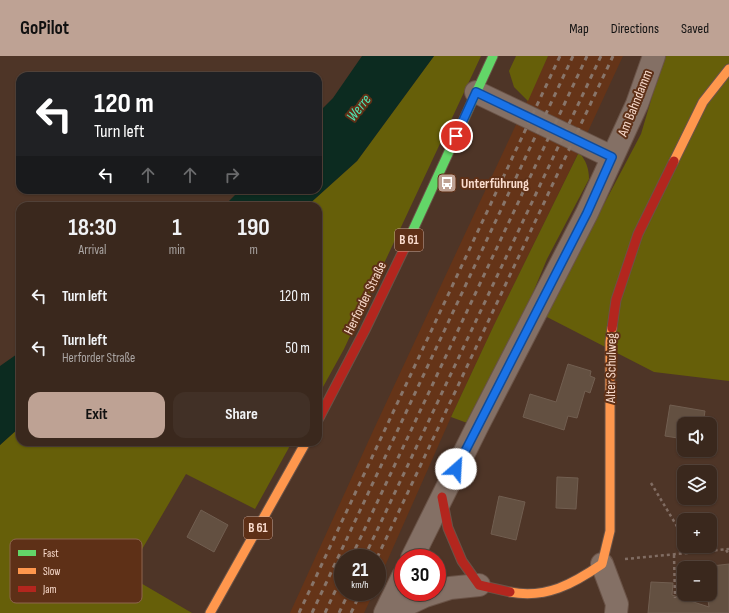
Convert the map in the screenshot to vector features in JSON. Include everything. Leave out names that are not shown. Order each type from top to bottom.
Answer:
[{"type":"street","name":"Herforder Straße","points":[[322,413],[342,377],[404,252],[493,56]]},
{"type":"street","name":"Am Bahndamm","points":[[416,549],[489,402],[587,213],[637,104],[654,56]]},
{"type":"street","name":"Alter Schulweg","points":[[602,564],[610,531],[610,342],[616,300],[638,234],[682,144],[703,102],[729,69]]},
{"type":"street","points":[[476,92],[612,157]]},
{"type":"street","name":"B 61","points":[[210,613],[304,446]]},
{"type":"street","points":[[442,497],[448,528],[462,561],[480,585]]},
{"type":"street","points":[[389,613],[426,596],[450,588],[480,585],[517,593],[536,594],[561,588],[585,576],[602,564],[617,604],[616,613]]},
{"type":"street","points":[[385,613],[394,594]]},
{"type":"path","points":[[651,483],[677,526]]},
{"type":"path","points":[[717,551],[728,550],[729,554]]},
{"type":"path","points":[[626,559],[692,553]]},
{"type":"path","points":[[674,555],[675,598]]},
{"type":"shaded area","points":[[434,56],[481,56],[344,349],[322,389],[322,202],[311,202],[357,161]]},
{"type":"shaded area","points":[[516,56],[548,56],[528,101],[514,87],[509,71]]},
{"type":"shaded area","points":[[548,56],[623,56],[571,168],[494,325],[451,417],[386,564],[386,549],[334,549],[334,601],[370,601],[364,613],[290,613]]},
{"type":"shaded area","points":[[664,56],[729,56],[729,381],[654,372],[545,316],[641,134]]},
{"type":"shaded area","points":[[579,152],[587,165],[589,179],[547,259],[516,333],[470,424],[451,417],[494,325]]},
{"type":"shaded area","points":[[16,431],[16,446],[290,446],[255,509],[186,474],[142,549],[142,539],[10,539],[10,603],[142,603],[142,584],[192,613],[0,613],[0,445]]},
{"type":"water","name":"Werre","points":[[362,56],[434,56],[357,161],[322,192],[322,109],[333,98]]},
{"type":"water","points":[[236,194],[320,194],[311,202],[228,202]]},
{"type":"water","points":[[16,355],[16,431],[0,445],[0,366]]},
{"type":"building","points":[[568,364],[591,371],[590,376],[595,378],[590,393],[585,391],[577,418],[568,416],[564,430],[523,417],[530,394],[556,402]]},
{"type":"building","points":[[670,405],[705,411],[704,417],[677,417],[677,438],[665,436]]},
{"type":"building","points":[[557,477],[578,478],[576,509],[556,508]]},
{"type":"building","points":[[499,496],[525,502],[516,540],[491,534]]},
{"type":"building","points":[[201,510],[228,525],[214,552],[187,537]]},
{"type":"building","points":[[729,564],[729,613],[648,613],[651,582],[673,583],[672,595],[677,597],[677,601],[690,601],[709,607],[708,601],[717,601],[717,565]]},
{"type":"railway","points":[[299,613],[560,56]]},
{"type":"railway","points":[[312,613],[573,56]]},
{"type":"railway","points":[[355,549],[587,56]]},
{"type":"railway","points":[[368,549],[601,56]]},
{"type":"railway","points":[[381,549],[613,56]]},
{"type":"railway","points":[[325,613],[334,594]]},
{"type":"railway","points":[[339,613],[345,601]]},
{"type":"railway","points":[[351,613],[357,601]]},
{"type":"traffic: fast","points":[[407,243],[493,56]]},
{"type":"traffic: slow","points":[[674,161],[703,102],[729,69]]},
{"type":"traffic: slow","points":[[510,592],[523,594],[559,588],[580,578],[602,564],[610,531],[610,342],[612,328]]},
{"type":"traffic: slow","points":[[210,613],[304,446]]},
{"type":"traffic: jam","points":[[612,328],[616,300],[638,234],[674,161]]},
{"type":"traffic: jam","points":[[322,412],[365,330],[407,243]]},
{"type":"traffic: jam","points":[[442,497],[448,528],[462,561],[479,585],[510,592]]},
{"type":"place","name":"Unterführung","points":[[447,183]]},
{"type":"route","points":[[456,136],[476,92],[612,157],[587,213],[492,396],[456,469]]}]
